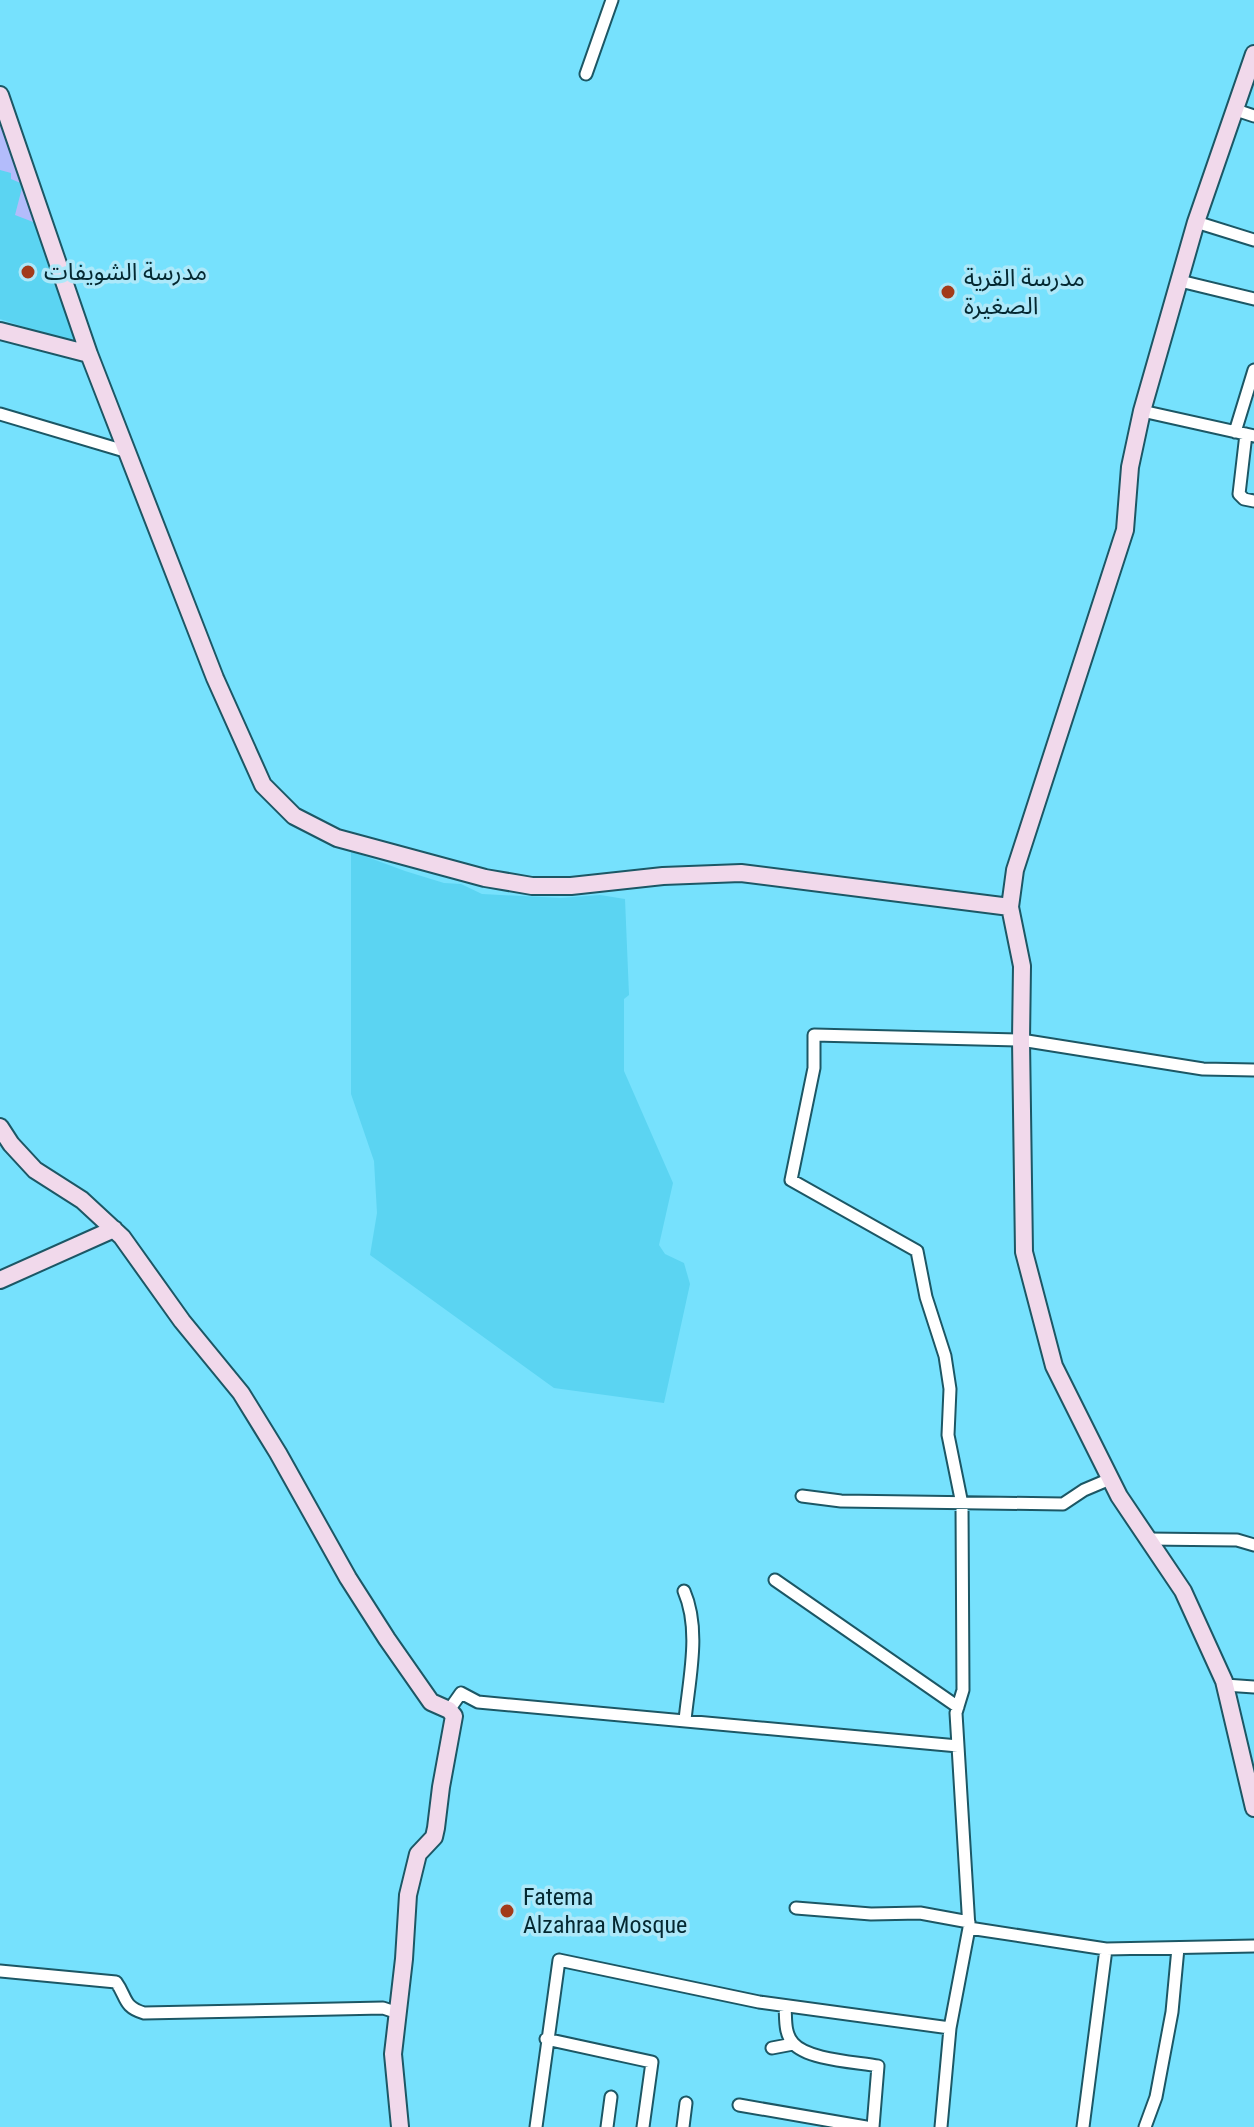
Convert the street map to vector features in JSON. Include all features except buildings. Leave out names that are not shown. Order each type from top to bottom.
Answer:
[{"type":"street","points":[[586,74],[612,0]]},
{"type":"street","points":[[1254,54],[1196,222],[1142,411],[1130,467],[1125,530],[1015,870],[1010,907],[1022,966],[1024,1252],[1054,1366],[1110,1479],[1183,1591],[1225,1685],[1254,1808]]},
{"type":"street","points":[[0,95],[89,354],[215,678],[263,785],[294,816],[337,838],[485,878],[532,886],[571,886],[663,876],[741,873],[1010,907]]},
{"type":"street","points":[[1236,110],[1254,116]]},
{"type":"street","points":[[1196,222],[1254,240]]},
{"type":"street","points":[[1180,281],[1254,299]]},
{"type":"street","points":[[0,331],[89,354]]},
{"type":"street","points":[[1254,370],[1239,494],[1244,499],[1254,501]]},
{"type":"street","points":[[1142,411],[1245,434]]},
{"type":"street","points":[[0,414],[128,452]]},
{"type":"street","points":[[941,2127],[950,2028],[969,1925],[958,1746],[958,1707],[963,1690],[962,1504],[948,1435],[950,1389],[945,1356],[926,1297],[917,1251],[791,1180],[814,1068],[814,1035],[1021,1040],[1203,1069],[1254,1070]]},
{"type":"street","points":[[0,1127],[35,1170],[82,1200],[114,1229],[182,1321],[241,1393],[348,1578],[428,1698],[449,1710],[455,1720],[444,1766],[434,1837],[418,1854],[408,1895],[393,2054],[400,2127]]},
{"type":"street","points":[[0,1280],[114,1229]]},
{"type":"street","points":[[802,1496],[841,1501],[1063,1504],[1084,1490],[1110,1479]]},
{"type":"street","points":[[1148,1539],[1237,1540],[1254,1545]]},
{"type":"street","points":[[775,1580],[958,1707]]},
{"type":"street","points":[[684,1591],[691,1608],[693,1644],[685,1720]]},
{"type":"street","points":[[1225,1685],[1254,1687]]},
{"type":"street","points":[[449,1710],[461,1693],[478,1702],[958,1746]]},
{"type":"street","points":[[796,1908],[871,1914],[920,1913],[969,1925],[1106,1949],[1254,1946]]},
{"type":"street","points":[[1145,2127],[1156,2097],[1169,2027],[1178,1948]]},
{"type":"street","points":[[1083,2127],[1106,1949]]},
{"type":"street","points":[[536,2127],[559,1960],[785,2006],[950,2028]]},
{"type":"street","points":[[0,1971],[109,1979],[116,1982],[132,2010],[144,2013],[383,2008],[398,2013]]},
{"type":"street","points":[[785,2006],[787,2033],[793,2044],[810,2054],[878,2066],[873,2127]]},
{"type":"street","points":[[546,2039],[652,2062],[643,2127]]},
{"type":"street","points":[[772,2048],[793,2044]]},
{"type":"street","points":[[607,2127],[611,2097]]},
{"type":"street","points":[[683,2127],[686,2103]]},
{"type":"street","points":[[739,2105],[866,2127]]},
{"type":"shaded area","name":"مدرسة الشويفات","points":[[0,112],[75,337],[70,342],[0,319]]},
{"type":"shaded area","points":[[0,112],[41,225],[15,215],[23,184],[11,179],[11,173],[0,170]]},
{"type":"shaded area","points":[[351,851],[444,883],[461,884],[482,894],[561,898],[600,895],[625,899],[629,995],[624,999],[624,1071],[673,1183],[659,1245],[665,1254],[684,1263],[690,1284],[664,1403],[554,1388],[370,1255],[377,1213],[374,1161],[351,1094]]},
{"type":"place","name":"مدرسة الشويفات","points":[[28,272]]},
{"type":"place","name":"مدرسة القرية الصغيرة","points":[[948,292]]},
{"type":"place","name":"Fatema Alzahraa Mosque","points":[[507,1911]]}]
